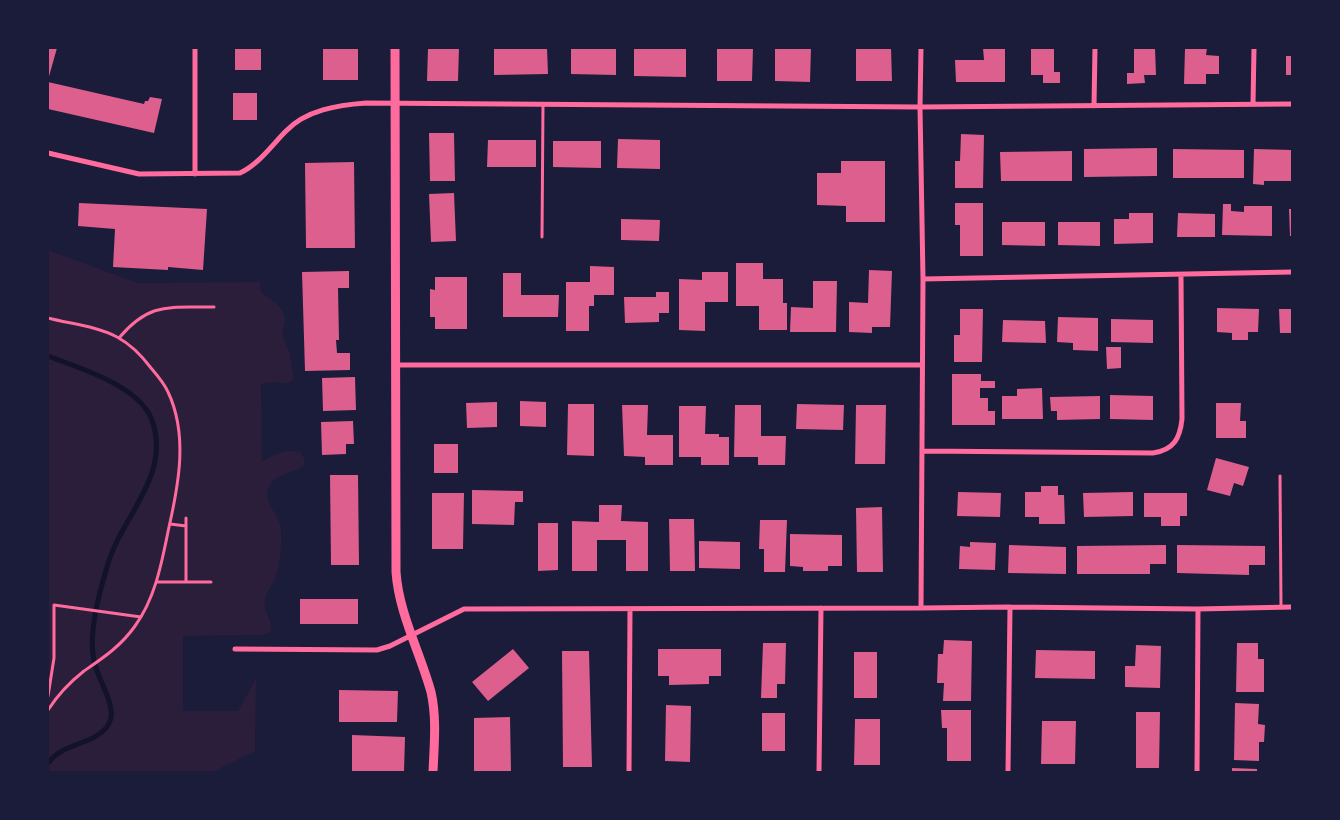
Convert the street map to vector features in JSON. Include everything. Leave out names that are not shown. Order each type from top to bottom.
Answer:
[{"type":"street","points":[[195,48],[195,174]]},
{"type":"street","points":[[395,48],[396,572],[400,598],[431,695],[434,730],[434,772]]},
{"type":"street","points":[[921,608],[923,279],[920,108],[922,48]]},
{"type":"street","points":[[1094,106],[1095,48]]},
{"type":"street","points":[[1253,104],[1254,48]]},
{"type":"street","points":[[48,153],[135,173],[231,174],[248,170],[296,123],[315,113],[349,104],[920,108],[1292,104]]},
{"type":"street","points":[[923,279],[1292,272]]},
{"type":"street","points":[[922,451],[1164,452],[1174,444],[1181,433],[1180,275]]},
{"type":"street","points":[[396,365],[922,365]]},
{"type":"street","points":[[235,649],[370,651],[390,646],[464,609],[921,608],[1010,606],[1198,609],[1292,607]]},
{"type":"street","points":[[1008,772],[1010,606]]},
{"type":"street","points":[[819,772],[821,608]]},
{"type":"street","points":[[629,772],[630,609]]},
{"type":"street","points":[[1197,772],[1198,609]]},
{"type":"lane","points":[[542,237],[544,104]]},
{"type":"lane","points":[[1280,476],[1281,607]]},
{"type":"path","points":[[119,338],[129,326],[148,313],[172,308],[214,307]]},
{"type":"path","points":[[48,318],[90,328],[119,338],[134,350],[155,372],[168,391],[174,408],[178,424],[180,457],[170,524],[157,582],[141,616],[128,636],[107,656],[82,672],[67,686],[48,710]]},
{"type":"path","points":[[186,518],[186,582]]},
{"type":"path","points":[[170,524],[186,526]]},
{"type":"path","points":[[157,582],[211,582]]},
{"type":"path","points":[[48,696],[54,658],[54,605],[141,616]]},
{"type":"shaded area","points":[[48,250],[138,283],[260,282],[260,291],[283,311],[285,320],[282,335],[289,351],[294,378],[288,383],[272,382],[261,384],[262,462],[275,455],[290,451],[300,452],[305,460],[304,465],[300,468],[280,476],[269,487],[268,498],[278,519],[281,535],[277,571],[265,600],[271,629],[269,633],[263,635],[183,636],[183,711],[238,711],[256,678],[255,751],[213,772],[48,772]]},
{"type":"building","points":[[48,48],[57,48],[48,80]]},
{"type":"building","points":[[235,48],[261,48],[261,70],[235,70]]},
{"type":"building","points":[[323,48],[358,48],[358,80],[323,80]]},
{"type":"building","points":[[428,48],[459,48],[458,81],[427,81]]},
{"type":"building","points":[[494,48],[547,48],[548,74],[494,75]]},
{"type":"building","points":[[571,48],[616,48],[616,75],[571,74]]},
{"type":"building","points":[[634,48],[686,48],[686,77],[634,76]]},
{"type":"building","points":[[717,48],[753,48],[752,81],[717,81]]},
{"type":"building","points":[[775,48],[811,48],[810,82],[775,81]]},
{"type":"building","points":[[856,48],[891,48],[892,81],[856,81]]},
{"type":"building","points":[[983,48],[1005,48],[1005,82],[956,82],[955,60],[984,60]]},
{"type":"building","points":[[1031,48],[1054,48],[1054,72],[1060,72],[1060,83],[1043,83],[1043,75],[1031,75]]},
{"type":"building","points":[[1134,48],[1155,48],[1156,75],[1144,75],[1145,83],[1127,84],[1127,73],[1134,73]]},
{"type":"building","points":[[1185,48],[1207,48],[1206,55],[1219,56],[1219,74],[1206,74],[1206,84],[1184,84]]},
{"type":"building","points":[[1286,56],[1292,56],[1292,75],[1286,75]]},
{"type":"building","points":[[48,82],[144,104],[150,97],[162,99],[154,133],[48,109]]},
{"type":"building","points":[[233,93],[257,93],[257,120],[233,120]]},
{"type":"building","points":[[429,133],[454,133],[455,181],[430,181]]},
{"type":"building","points":[[961,134],[984,135],[983,188],[955,188],[955,161],[960,161]]},
{"type":"building","points":[[618,139],[660,140],[660,169],[617,168]]},
{"type":"building","points":[[488,140],[536,140],[536,167],[487,167]]},
{"type":"building","points":[[553,141],[601,141],[601,168],[553,167]]},
{"type":"building","points":[[1157,148],[1157,176],[1084,177],[1084,149]]},
{"type":"building","points":[[1173,149],[1244,150],[1244,178],[1173,178]]},
{"type":"building","points":[[1254,149],[1292,150],[1292,181],[1264,181],[1264,185],[1253,184]]},
{"type":"building","points":[[1072,151],[1072,181],[1001,181],[1000,152]]},
{"type":"building","points":[[841,161],[885,161],[885,222],[846,222],[846,206],[817,205],[817,173],[841,173]]},
{"type":"building","points":[[354,162],[355,248],[306,248],[305,163]]},
{"type":"building","points":[[454,193],[456,241],[431,242],[429,194]]},
{"type":"building","points":[[79,203],[207,209],[203,270],[168,267],[168,270],[113,267],[115,229],[78,226]]},
{"type":"building","points":[[955,203],[983,203],[983,256],[960,256],[960,225],[955,225]]},
{"type":"building","points":[[1223,204],[1231,204],[1231,211],[1244,212],[1244,206],[1272,206],[1272,236],[1222,235]]},
{"type":"building","points":[[1289,209],[1292,209],[1292,236],[1290,236]]},
{"type":"building","points":[[1129,213],[1153,213],[1153,243],[1114,244],[1114,219],[1129,219]]},
{"type":"building","points":[[1178,213],[1215,214],[1215,237],[1177,237]]},
{"type":"building","points":[[621,219],[660,220],[659,241],[621,240]]},
{"type":"building","points":[[1002,222],[1045,222],[1045,246],[1002,245]]},
{"type":"building","points":[[1058,222],[1100,222],[1100,246],[1058,245]]},
{"type":"building","points":[[736,263],[763,263],[763,279],[783,279],[783,303],[787,303],[787,330],[759,330],[759,306],[736,306]]},
{"type":"building","points":[[590,266],[614,267],[614,295],[594,295],[594,306],[589,306],[589,331],[566,331],[566,282],[590,282]]},
{"type":"building","points":[[869,270],[892,271],[890,327],[872,327],[872,333],[849,332],[849,302],[868,303]]},
{"type":"building","points":[[349,271],[349,288],[338,288],[339,340],[336,340],[337,353],[350,353],[350,370],[305,371],[302,272]]},
{"type":"building","points":[[702,272],[728,272],[728,302],[705,302],[705,331],[679,330],[679,279],[702,280]]},
{"type":"building","points":[[503,273],[521,273],[521,295],[559,295],[558,317],[503,317]]},
{"type":"building","points":[[435,277],[467,277],[467,329],[435,329],[435,317],[430,317],[430,289],[435,290]]},
{"type":"building","points":[[813,281],[837,281],[836,332],[790,332],[791,307],[813,308]]},
{"type":"building","points":[[656,292],[669,292],[669,313],[659,313],[659,322],[625,323],[624,297],[656,297]]},
{"type":"building","points":[[1217,308],[1259,309],[1258,332],[1248,332],[1248,340],[1232,340],[1232,333],[1217,332]]},
{"type":"building","points":[[960,309],[983,309],[982,362],[954,362],[954,335],[960,335]]},
{"type":"building","points":[[1279,309],[1292,309],[1292,333],[1280,333]]},
{"type":"building","points":[[1058,317],[1098,318],[1098,351],[1073,350],[1073,343],[1057,342]]},
{"type":"building","points":[[1111,319],[1153,320],[1153,343],[1111,342]]},
{"type":"building","points":[[1003,320],[1045,321],[1046,343],[1002,342]]},
{"type":"building","points":[[1106,347],[1121,347],[1121,368],[1107,369]]},
{"type":"building","points":[[952,374],[981,374],[981,381],[995,381],[995,388],[980,388],[980,398],[988,398],[988,411],[995,411],[995,425],[952,425]]},
{"type":"building","points":[[355,377],[356,410],[323,411],[322,378]]},
{"type":"building","points":[[1042,388],[1043,419],[1002,419],[1002,396],[1017,396],[1017,389]]},
{"type":"building","points":[[1110,395],[1153,396],[1153,420],[1110,419]]},
{"type":"building","points":[[1100,396],[1100,419],[1057,420],[1057,411],[1051,411],[1050,397]]},
{"type":"building","points":[[520,401],[546,402],[546,427],[520,426]]},
{"type":"building","points":[[497,402],[497,427],[467,428],[466,403]]},
{"type":"building","points":[[1216,403],[1241,403],[1240,421],[1246,421],[1246,438],[1216,438]]},
{"type":"building","points":[[568,404],[594,404],[594,456],[567,455]]},
{"type":"building","points":[[797,404],[844,405],[843,430],[796,429]]},
{"type":"building","points":[[622,405],[648,405],[647,435],[673,435],[673,465],[645,465],[645,457],[624,456]]},
{"type":"building","points":[[735,405],[761,405],[761,436],[786,436],[785,465],[758,465],[758,457],[734,457]]},
{"type":"building","points":[[856,405],[886,405],[885,464],[855,464]]},
{"type":"building","points":[[679,406],[706,406],[705,434],[719,434],[719,437],[729,437],[729,465],[701,465],[701,457],[679,457]]},
{"type":"building","points":[[353,421],[354,444],[346,444],[346,454],[322,455],[321,422]]},
{"type":"building","points":[[434,444],[458,444],[458,473],[434,473]]},
{"type":"building","points":[[1216,458],[1249,467],[1243,486],[1234,483],[1230,496],[1207,490]]},
{"type":"building","points":[[330,475],[358,475],[359,565],[331,565]]},
{"type":"building","points":[[1041,486],[1058,486],[1058,495],[1064,495],[1065,524],[1039,524],[1039,517],[1025,517],[1025,492],[1041,492]]},
{"type":"building","points":[[472,490],[523,491],[523,502],[515,502],[514,525],[472,524]]},
{"type":"building","points":[[958,492],[1001,493],[1000,517],[957,516]]},
{"type":"building","points":[[1133,492],[1133,516],[1084,517],[1083,493]]},
{"type":"building","points":[[432,493],[464,493],[463,549],[432,549]]},
{"type":"building","points":[[1144,493],[1187,493],[1187,516],[1180,516],[1180,526],[1161,526],[1161,517],[1144,517]]},
{"type":"building","points":[[599,505],[622,505],[621,521],[648,522],[648,571],[626,571],[626,540],[597,540],[597,571],[572,571],[572,521],[599,522]]},
{"type":"building","points":[[882,507],[883,572],[857,572],[856,508]]},
{"type":"building","points":[[669,519],[694,519],[695,571],[670,571]]},
{"type":"building","points":[[760,520],[787,520],[785,572],[764,572],[764,549],[759,549]]},
{"type":"building","points":[[538,523],[558,523],[558,570],[538,571]]},
{"type":"building","points":[[790,534],[842,535],[842,566],[828,566],[828,571],[803,571],[803,567],[790,566]]},
{"type":"building","points":[[699,541],[740,542],[740,569],[699,568]]},
{"type":"building","points":[[970,542],[996,543],[995,570],[959,569],[960,546],[970,547]]},
{"type":"building","points":[[1009,545],[1066,547],[1066,574],[1008,573]]},
{"type":"building","points":[[1166,545],[1166,564],[1150,564],[1150,574],[1077,574],[1077,546]]},
{"type":"building","points":[[1177,545],[1265,546],[1265,565],[1249,565],[1249,575],[1177,573]]},
{"type":"building","points":[[300,599],[358,599],[358,624],[300,624]]},
{"type":"building","points":[[944,640],[972,641],[971,701],[943,701],[944,683],[937,683],[938,654],[943,654]]},
{"type":"building","points":[[763,643],[786,643],[785,684],[777,684],[777,698],[761,698]]},
{"type":"building","points":[[1237,643],[1258,643],[1258,659],[1264,659],[1264,692],[1236,692]]},
{"type":"building","points":[[1136,645],[1161,646],[1160,688],[1125,687],[1125,666],[1135,666]]},
{"type":"building","points":[[513,649],[529,668],[488,701],[472,682]]},
{"type":"building","points":[[658,649],[721,649],[721,676],[709,676],[709,684],[669,685],[669,676],[658,676]]},
{"type":"building","points":[[1036,650],[1095,651],[1095,679],[1035,678]]},
{"type":"building","points":[[562,651],[589,651],[592,767],[563,767]]},
{"type":"building","points":[[854,652],[877,652],[877,698],[854,698]]},
{"type":"building","points":[[339,690],[398,691],[397,722],[339,722]]},
{"type":"building","points":[[1235,703],[1259,704],[1258,724],[1265,725],[1264,742],[1259,742],[1259,761],[1234,760]]},
{"type":"building","points":[[666,705],[691,706],[690,762],[665,761]]},
{"type":"building","points":[[941,710],[971,710],[971,761],[947,761],[947,728],[942,728]]},
{"type":"building","points":[[1136,712],[1160,712],[1159,768],[1136,768]]},
{"type":"building","points":[[762,713],[785,713],[785,751],[762,751]]},
{"type":"building","points":[[510,717],[511,772],[474,772],[474,718]]},
{"type":"building","points":[[855,719],[880,719],[880,765],[854,765]]},
{"type":"building","points":[[1042,721],[1076,721],[1075,764],[1041,764]]},
{"type":"building","points":[[352,735],[405,737],[404,772],[352,772]]},
{"type":"building","points":[[1232,768],[1257,769],[1257,772],[1232,772]]},
{"type":"waterway","points":[[48,356],[108,380],[136,399],[147,410],[153,423],[156,443],[155,462],[149,480],[113,549],[93,626],[94,661],[108,697],[111,718],[108,725],[98,735],[60,752],[48,763]]}]
